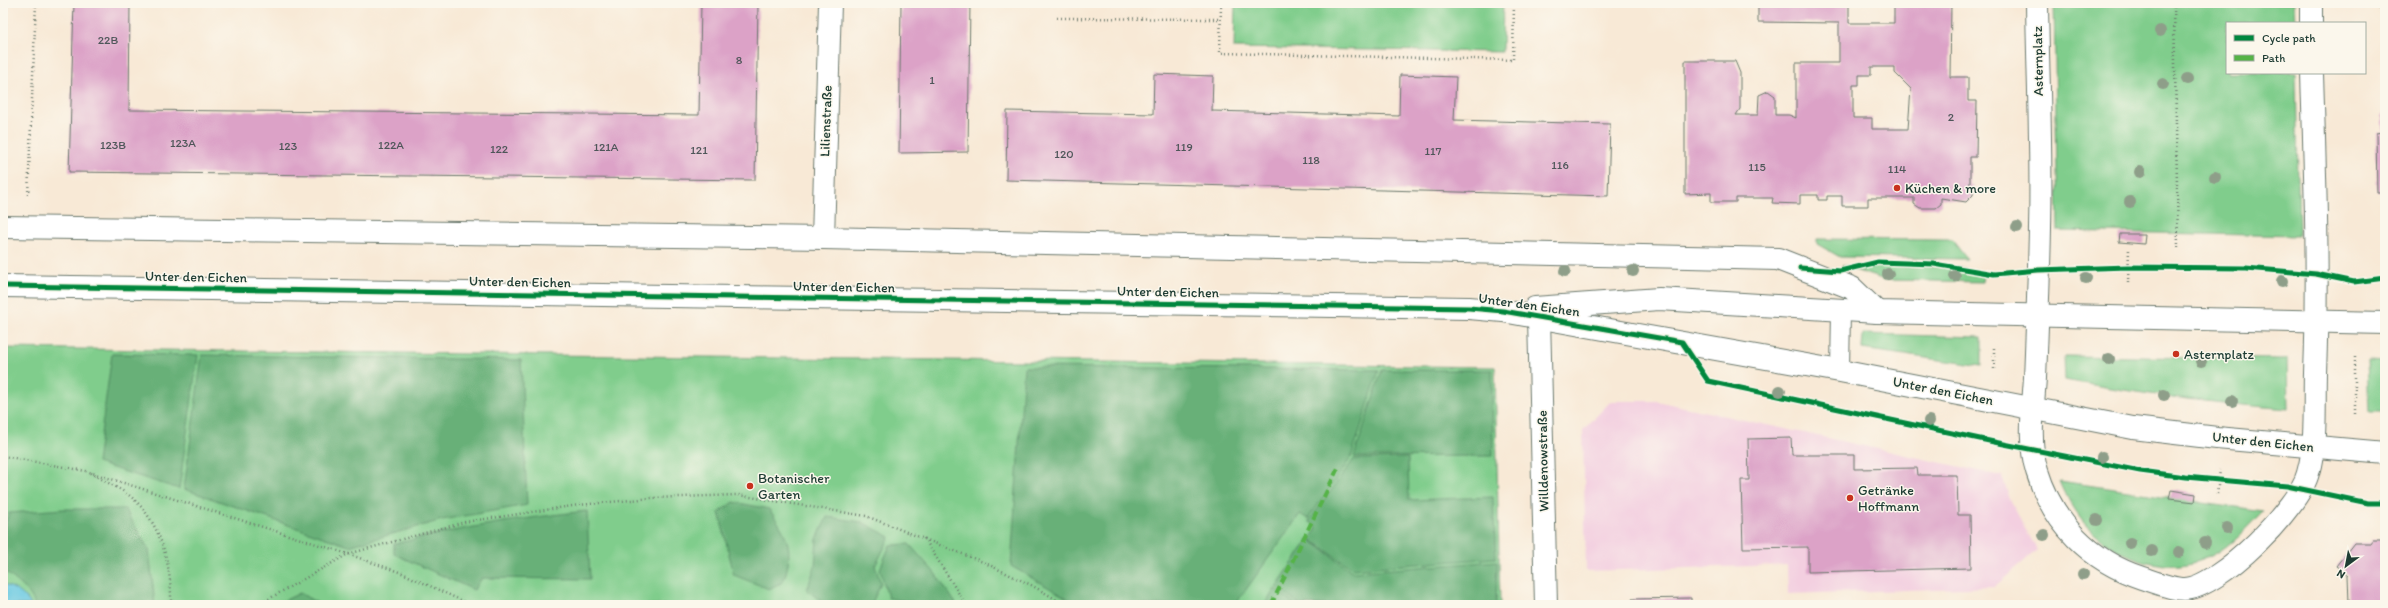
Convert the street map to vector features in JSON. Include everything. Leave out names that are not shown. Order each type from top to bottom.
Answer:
[{"type":"street","name":"Lilienstraße","points":[[823,238],[830,3]]},
{"type":"street","name":"Asternplatz","points":[[2037,3],[2040,226],[2033,408],[2035,467],[2048,499],[2071,534],[2086,549],[2124,572],[2186,597],[2214,578],[2256,543],[2291,506],[2308,473],[2312,447],[2316,322],[2312,74]]},
{"type":"street","points":[[2311,3],[2311,22]]},
{"type":"street","points":[[3,227],[823,238],[1778,259],[1852,288],[1877,312]]},
{"type":"street","name":"Unter den Eichen","points":[[3,286],[1469,308],[1504,311],[1840,371],[2133,428],[2312,447],[2385,453]]},
{"type":"street","name":"Unter den Eichen","points":[[1504,311],[1659,299],[1877,312],[2385,323]]},
{"type":"street","name":"Willdenowstraße","points":[[1539,317],[1546,605]]},
{"type":"lane","points":[[1840,371],[1841,310]]},
{"type":"path","points":[[28,195],[36,3]]},
{"type":"path","points":[[1221,3],[1220,53],[1513,60],[1514,3]]},
{"type":"path","points":[[2174,3],[2178,248]]},
{"type":"path","points":[[1057,18],[1220,19]]},
{"type":"path","points":[[2128,283],[2129,248]]},
{"type":"path","points":[[2121,267],[2136,267]]},
{"type":"path","points":[[1994,341],[1994,372]]},
{"type":"path","points":[[2355,357],[2356,416]]},
{"type":"path","points":[[3,456],[86,471],[348,554],[402,573],[471,605]]},
{"type":"path","points":[[2217,494],[2220,468]]},
{"type":"path","points":[[86,471],[126,494],[149,518],[157,531],[164,555],[171,588],[170,605]]},
{"type":"path","points":[[2212,479],[2226,480]]},
{"type":"path","points":[[258,605],[348,554],[465,522],[512,514],[652,498],[738,495],[866,516],[983,562],[1031,585],[1066,605]]},
{"type":"path","points":[[924,538],[966,605]]},
{"type":"shaded area","points":[[1611,401],[1656,401],[2002,476],[2011,502],[2037,550],[1994,587],[1788,594],[1787,565],[1586,571],[1583,430]]},
{"type":"green space","points":[[1235,3],[1503,3],[1502,52],[1234,48]]},
{"type":"green space","points":[[2054,3],[2294,3],[2295,22],[2226,22],[2226,74],[2296,74],[2299,236],[2058,231]]},
{"type":"green space","points":[[1817,239],[1952,240],[1967,259],[1840,257],[1817,244]]},
{"type":"green space","points":[[1842,266],[1959,267],[1983,275],[1982,282],[1885,280]]},
{"type":"green space","points":[[1863,334],[1982,337],[1982,366],[1862,349]]},
{"type":"green space","name":"Botanischer Garten","points":[[3,348],[1495,367],[1500,605],[3,605]]},
{"type":"green space","points":[[112,354],[198,355],[179,489],[97,463]]},
{"type":"green space","points":[[202,355],[521,360],[527,505],[442,520],[349,546],[184,489]]},
{"type":"green space","points":[[2064,356],[2287,359],[2288,409],[2176,398],[2065,380]]},
{"type":"green space","points":[[2367,360],[2385,361],[2385,412],[2369,412]]},
{"type":"green space","points":[[1024,367],[1379,370],[1351,458],[1308,519],[1300,514],[1235,605],[1079,605],[1011,566]]},
{"type":"green space","points":[[1382,370],[1492,370],[1493,456],[1354,457]]},
{"type":"green space","points":[[1408,458],[1409,500],[1493,497],[1496,558],[1353,569],[1310,539],[1317,528],[1309,521],[1354,459]]},
{"type":"green space","points":[[2060,481],[2263,511],[2227,546],[2211,556],[2187,564],[2171,565],[2154,563],[2122,553],[2095,534],[2077,513]]},
{"type":"green space","points":[[734,502],[769,509],[781,527],[788,543],[789,552],[787,570],[783,582],[769,589],[734,575],[719,512]]},
{"type":"green space","points":[[64,509],[125,509],[149,550],[155,605],[35,605],[30,594],[3,570],[3,530],[9,513]]},
{"type":"green space","points":[[587,511],[590,579],[482,578],[474,590],[394,554],[394,544],[418,538],[490,524]]},
{"type":"green space","points":[[827,517],[862,522],[890,537],[875,566],[881,583],[871,605],[826,605],[807,590],[815,566],[817,539]]},
{"type":"green space","points":[[1309,539],[1353,572],[1497,561],[1496,605],[1300,605],[1276,587]]},
{"type":"green space","points":[[909,544],[934,572],[957,605],[928,605],[888,598],[880,569],[890,545]]},
{"type":"green space","points":[[1275,589],[1296,605],[1264,605]]},
{"type":"green space","points":[[300,593],[321,605],[275,605]]},
{"type":"water","points":[[3,585],[11,587],[19,592],[31,605],[3,605]]},
{"type":"building","points":[[74,3],[130,3],[129,110],[699,115],[701,3],[758,3],[755,180],[69,172]]},
{"type":"building","points":[[901,3],[970,3],[968,152],[899,153]]},
{"type":"building","points":[[1758,3],[1849,3],[1849,23],[1894,23],[1894,3],[1951,3],[1950,77],[1968,77],[1968,101],[1977,101],[1976,157],[1970,157],[1970,185],[1973,185],[1973,195],[1966,202],[1941,198],[1941,204],[1936,208],[1920,208],[1914,204],[1914,198],[1868,198],[1868,206],[1842,206],[1842,196],[1827,196],[1827,200],[1818,200],[1818,195],[1800,195],[1800,204],[1772,203],[1773,198],[1736,198],[1736,202],[1711,202],[1711,193],[1685,194],[1685,61],[1735,61],[1740,73],[1740,109],[1736,115],[1758,115],[1759,95],[1768,91],[1775,96],[1775,115],[1789,115],[1796,118],[1796,63],[1839,63],[1839,23],[1758,22]],"holes":[[[1871,67],[1895,67],[1895,73],[1911,89],[1908,129],[1872,129],[1872,118],[1853,118],[1853,85],[1859,85],[1859,75],[1871,75]]]},
{"type":"building","points":[[2379,3],[2385,3],[2385,9],[2379,9]]},
{"type":"building","points":[[1154,74],[1213,76],[1212,111],[1399,116],[1400,75],[1456,77],[1454,120],[1610,124],[1608,196],[1006,180],[1007,111],[1153,114]]},
{"type":"building","points":[[2385,109],[2385,201],[2383,198],[2383,193],[2377,193],[2376,133],[2382,132],[2382,117],[2380,115]]},
{"type":"building","points":[[2120,234],[2145,234],[2144,244],[2119,242]]},
{"type":"building","name":"Getränke Hoffmann","points":[[1791,438],[1792,455],[1854,455],[1854,469],[1917,468],[1918,475],[1957,475],[1958,515],[1970,515],[1971,568],[1808,572],[1808,547],[1743,548],[1741,480],[1749,480],[1748,439]]},
{"type":"building","points":[[2171,490],[2196,494],[2195,502],[2169,499]]},
{"type":"building","points":[[2372,540],[2385,540],[2385,603],[2349,604],[2348,575],[2336,566],[2354,543],[2372,543]]},
{"type":"building","points":[[1691,598],[1691,605],[1632,605],[1632,599]]},
{"type":"marked path","points":[[1271,605],[1338,468]]},
{"type":"cycle path","points":[[1800,268],[1840,271],[1878,262],[1934,264],[1994,274],[2038,270],[2128,267],[2246,268],[2316,274],[2354,282],[2385,278]]},
{"type":"cycle path","points":[[3,286],[1469,308],[1503,311],[1682,342],[1708,381],[1994,442],[2140,471],[2185,477],[2287,486],[2368,503],[2385,503]]},
{"type":"place","name":"Küchen & more","points":[[1897,188]]},
{"type":"place","name":"Asternplatz","points":[[2176,354]]},
{"type":"place","name":"Botanischer Garten","points":[[750,486]]},
{"type":"place","name":"Getränke Hoffmann","points":[[1850,498]]}]
